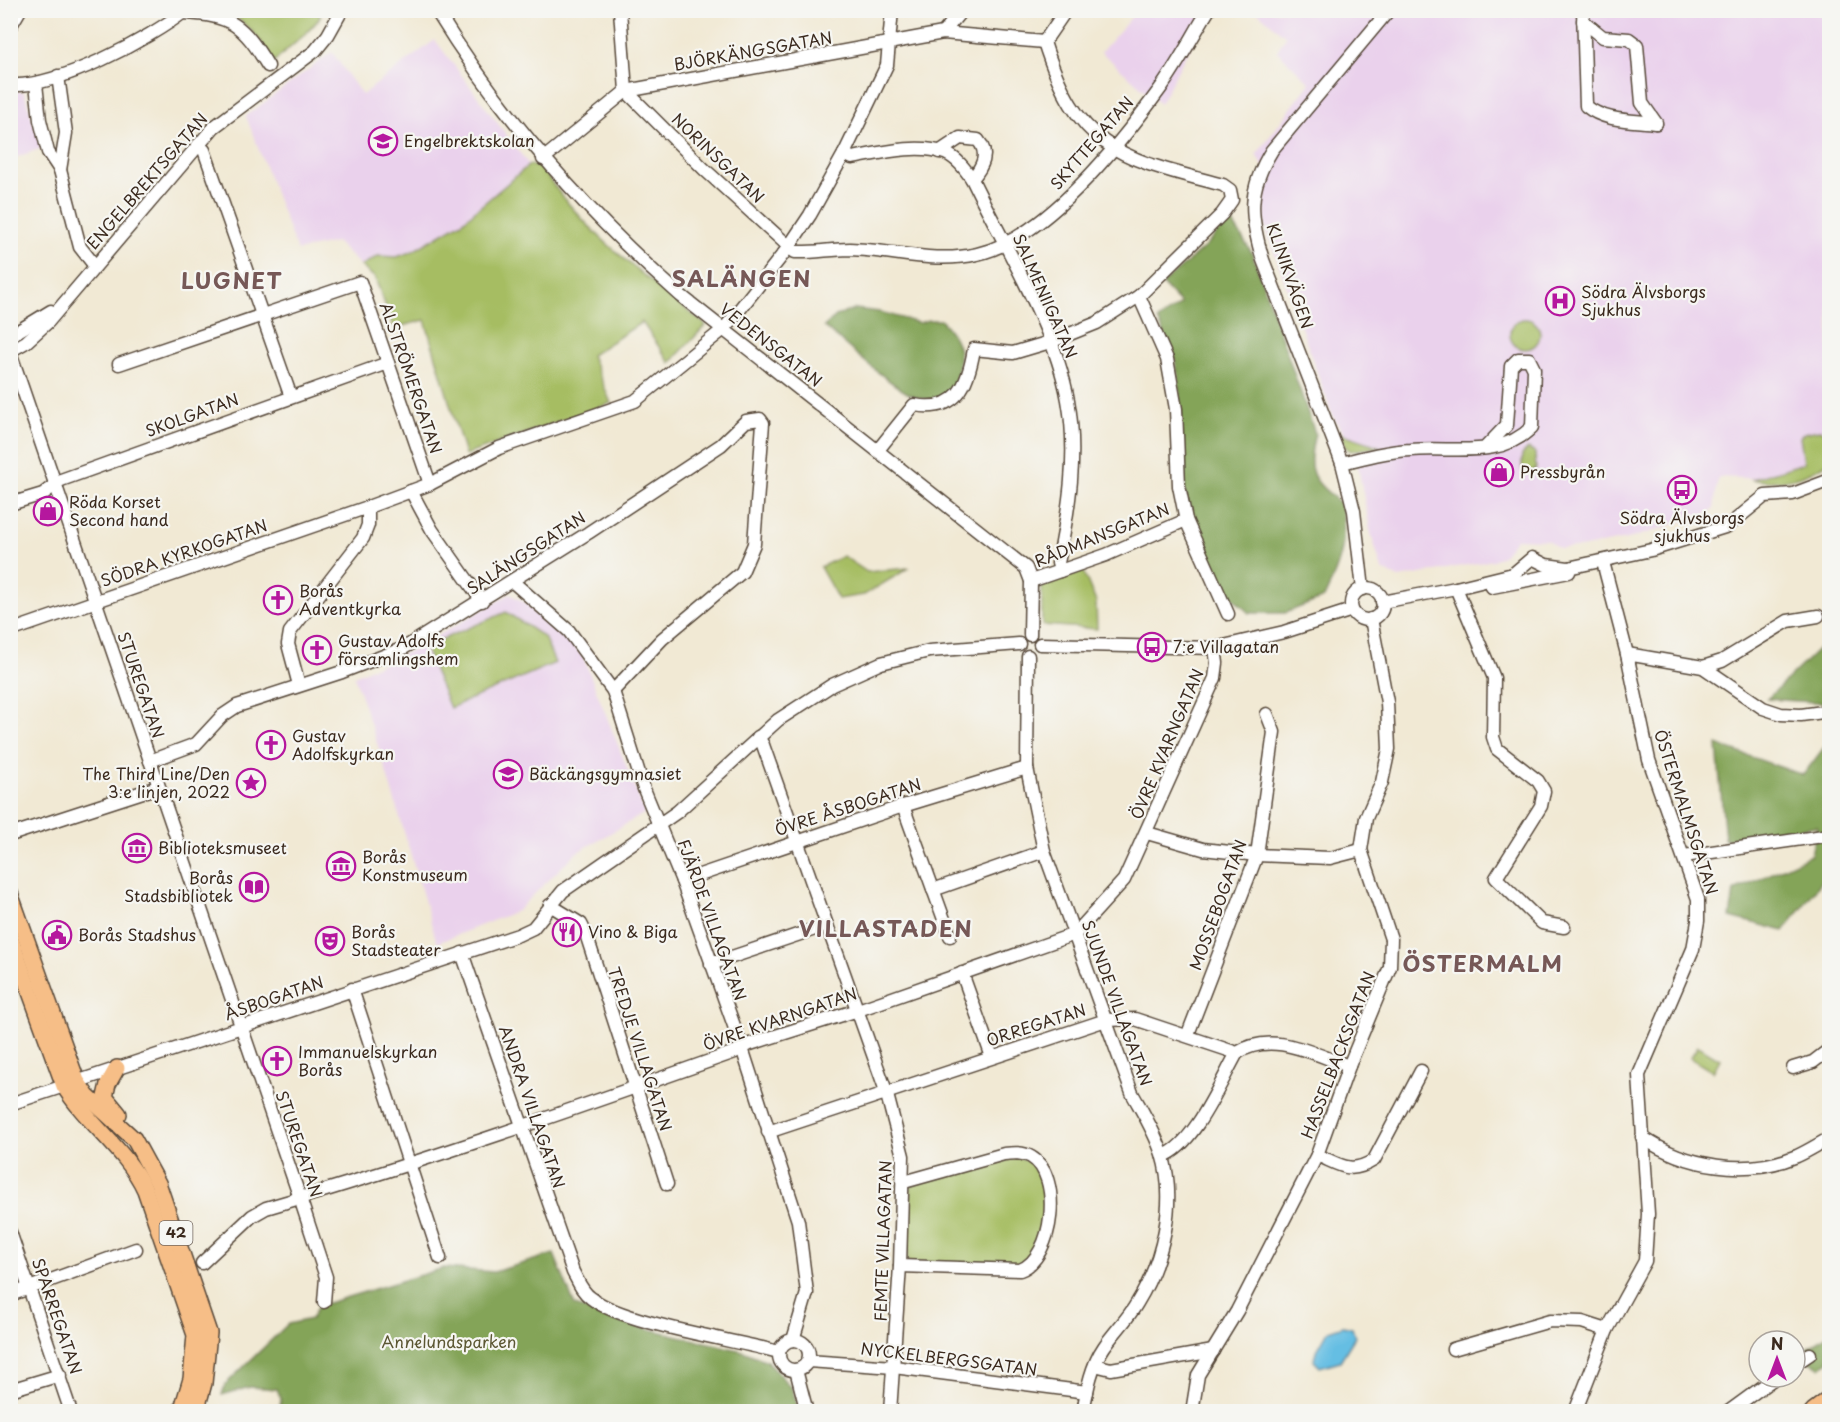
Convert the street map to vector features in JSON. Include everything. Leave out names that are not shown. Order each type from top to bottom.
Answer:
[{"type":"highway","points":[[1814,1412],[1830,1400]]},
{"type":"main road","name":"42","points":[[12,902],[71,1083],[75,1105],[135,1168],[145,1190],[195,1335],[190,1380],[181,1412]]},
{"type":"main road","name":"42","points":[[10,937],[71,1083],[130,1135],[148,1160],[158,1183],[209,1333],[204,1383],[196,1412]]},
{"type":"main road","points":[[117,1068],[108,1084],[105,1097],[126,1122],[130,1135]]},
{"type":"street","points":[[10,27],[20,10]]},
{"type":"street","name":"ENGELBREKTSGATAN","points":[[10,352],[26,342],[48,322],[59,306],[214,127],[236,108],[315,51],[328,35],[342,10]]},
{"type":"street","name":"VEDENSGATAN","points":[[436,10],[475,72],[543,159],[631,252],[680,295],[1018,560],[1026,568],[1031,581]]},
{"type":"street","points":[[543,159],[626,91],[620,10]]},
{"type":"street","name":"SÖDRA KYRKOGATAN","points":[[10,632],[368,507],[430,484],[499,448],[635,401],[725,328],[788,248],[810,215],[844,154],[887,65],[892,10]]},
{"type":"street","points":[[943,33],[962,10]]},
{"type":"street","points":[[878,450],[914,405],[937,406],[961,392],[967,382],[974,349],[1013,353],[1050,342],[1097,323],[1140,296],[1222,214],[1232,200],[1230,190],[1223,185],[1124,156],[1089,130],[1070,106],[1053,71],[1044,42],[1066,10]]},
{"type":"street","name":"KLINIKVÄGEN","points":[[1363,589],[1354,511],[1342,463],[1263,260],[1254,226],[1254,187],[1261,168],[1272,150],[1389,10]]},
{"type":"street","name":"SKYTTEGATAN","points":[[788,248],[795,252],[849,249],[945,259],[977,254],[1005,246],[1040,223],[1074,193],[1161,88],[1208,11]]},
{"type":"street","points":[[10,85],[36,84],[134,45],[160,31],[183,12],[213,15],[229,20],[242,28],[268,66]]},
{"type":"street","points":[[1583,16],[1603,37]]},
{"type":"street","points":[[1583,16],[1583,51],[1586,106],[1594,114],[1656,123],[1642,103],[1637,45],[1629,39],[1603,37],[1583,51]]},
{"type":"street","name":"BJÖRKÄNGSGATAN","points":[[626,91],[943,33],[1044,42]]},
{"type":"street","points":[[58,76],[66,133],[60,170]]},
{"type":"street","points":[[36,84],[40,120],[48,152],[60,170],[78,242],[84,254],[95,266]]},
{"type":"street","name":"NORINSGATAN","points":[[626,91],[788,248]]},
{"type":"street","points":[[1624,120],[1642,103]]},
{"type":"street","points":[[939,152],[960,138],[978,140],[985,154],[982,166],[972,179]]},
{"type":"street","points":[[198,145],[204,150],[291,397]]},
{"type":"street","name":"SALMENIIGATAN","points":[[844,154],[852,158],[910,150],[939,152],[959,162],[972,179],[1050,342],[1068,398],[1073,456],[1070,498],[1058,563],[1060,571]]},
{"type":"street","name":"ALSTRÖMERGATAN","points":[[262,315],[360,282],[430,484]]},
{"type":"street","points":[[1140,296],[1167,359],[1176,409],[1179,486],[1186,520],[1228,614]]},
{"type":"street","name":"ENGELBREKTSGATAN","points":[[10,336],[59,306]]},
{"type":"street","points":[[118,364],[262,315]]},
{"type":"street","name":"STUREGATAN","points":[[10,352],[300,1198],[326,1277],[324,1302]]},
{"type":"street","points":[[1342,463],[1388,452],[1502,447],[1532,427],[1534,369],[1528,359],[1518,359],[1511,366],[1507,425],[1486,447]]},
{"type":"street","name":"SKOLGATAN","points":[[10,504],[43,494],[55,484],[388,363]]},
{"type":"street","name":"SALÄNGSGATAN","points":[[150,762],[196,744],[222,716],[237,706],[395,652],[513,582],[721,445],[746,422],[760,419],[763,423],[754,544],[742,572],[662,639],[613,691]]},
{"type":"street","points":[[1507,425],[1527,432]]},
{"type":"street","points":[[1382,602],[1459,588],[1513,574],[1532,558],[1554,567],[1586,565],[1693,539],[1728,526],[1766,496],[1793,494],[1830,480]]},
{"type":"street","points":[[411,491],[432,530],[482,601]]},
{"type":"street","points":[[299,685],[288,644],[290,632],[363,538],[368,525],[368,507]]},
{"type":"street","name":"RÅDMANSGATAN","points":[[1031,581],[1186,520]]},
{"type":"street","name":"ÖSTERMALMSGATAN","points":[[1575,1412],[1607,1330],[1645,1261],[1648,1214],[1639,1075],[1693,949],[1698,921],[1698,899],[1684,856],[1664,810],[1649,760],[1627,654],[1603,562]]},
{"type":"street","points":[[1459,588],[1474,591],[1579,570],[1586,565]]},
{"type":"street","points":[[1030,635],[1031,581]]},
{"type":"street","name":"FJÄRDE VILLAGATAN","points":[[513,582],[568,631],[613,691],[644,789],[682,881],[742,1048],[798,1221],[807,1279],[804,1305],[793,1340]]},
{"type":"street","points":[[1459,588],[1494,678],[1493,737],[1497,749],[1538,781],[1545,791],[1541,806],[1496,878],[1542,923],[1564,927]]},
{"type":"street","points":[[1363,589],[1376,591],[1382,602],[1380,613],[1371,619],[1361,619],[1352,610],[1353,596],[1363,589]]},
{"type":"street","points":[[1040,644],[1215,648],[1288,631],[1352,610]]},
{"type":"street","points":[[1703,667],[1722,661],[1788,621],[1818,616]]},
{"type":"street","name":"HASSELBACKSGATAN","points":[[1192,1412],[1198,1375],[1237,1311],[1317,1155],[1349,1066],[1390,967],[1391,939],[1361,850],[1366,818],[1382,782],[1389,749],[1388,702],[1371,619]]},
{"type":"street","points":[[1030,635],[1037,637],[1040,644],[1037,653],[1029,656],[1023,653],[1019,644],[1024,637],[1030,635]]},
{"type":"street","name":"ÅSBOGATAN","points":[[10,1104],[518,935],[533,927],[563,891],[677,812],[758,737],[832,685],[881,663],[929,651],[1019,644]]},
{"type":"street","name":"ÖVRE KVARNGATAN","points":[[202,1263],[252,1216],[266,1208],[410,1164],[1075,934],[1117,891],[1147,833],[1215,678],[1217,663],[1215,648]]},
{"type":"street","points":[[1627,654],[1703,667],[1763,708],[1781,714],[1801,715],[1830,711]]},
{"type":"street","name":"SJUNDE VILLAGATAN","points":[[1029,656],[1027,768],[1044,851],[1132,1093],[1151,1126],[1163,1156],[1167,1208],[1164,1236],[1155,1269],[1137,1304],[1103,1347],[1095,1365],[1083,1412]]},
{"type":"street","name":"MOSSEBOGATAN","points":[[1188,1034],[1257,855],[1274,732],[1267,714]]},
{"type":"street","name":"FEMTE VILLAGATAN","points":[[758,737],[763,745],[886,1090],[903,1156],[900,1266],[890,1412]]},
{"type":"street","name":"ÖVRE ÅSBOGATAN","points":[[682,881],[903,806],[1027,768]]},
{"type":"street","points":[[10,835],[158,787]]},
{"type":"street","points":[[903,806],[950,936]]},
{"type":"street","points":[[1147,833],[1203,849],[1257,855],[1330,858],[1361,850]]},
{"type":"street","points":[[1684,856],[1830,835]]},
{"type":"street","points":[[933,890],[1044,851]]},
{"type":"street","name":"TREDJE VILLAGATAN","points":[[546,910],[581,924],[586,934],[667,1184]]},
{"type":"street","points":[[711,964],[827,925]]},
{"type":"street","name":"ANDRA VILLAGATAN","points":[[462,953],[573,1272],[587,1295],[605,1306],[659,1323],[779,1352]]},
{"type":"street","points":[[962,973],[992,1056]]},
{"type":"street","points":[[352,989],[440,1258]]},
{"type":"street","name":"ORREGATAN","points":[[768,1132],[886,1090],[1106,1020],[1135,1019],[1188,1034],[1237,1053]]},
{"type":"street","points":[[1163,1156],[1179,1147],[1237,1053],[1248,1046],[1271,1042],[1349,1066]]},
{"type":"street","points":[[1793,1068],[1813,1062],[1830,1049]]},
{"type":"street","points":[[1317,1155],[1350,1169],[1362,1167],[1374,1160],[1421,1071]]},
{"type":"street","points":[[1642,1137],[1669,1154],[1729,1166],[1752,1166],[1779,1161],[1796,1156],[1830,1138]]},
{"type":"street","points":[[900,1266],[1020,1270],[1033,1261],[1043,1246],[1050,1227],[1046,1181],[1041,1166],[1032,1157],[1018,1152],[904,1182]]},
{"type":"street","name":"SPARREGATAN","points":[[10,1232],[71,1412]]},
{"type":"street","points":[[10,1295],[136,1249]]},
{"type":"street","points":[[1454,1349],[1550,1321],[1582,1322],[1607,1330]]},
{"type":"street","points":[[793,1340],[806,1347],[808,1361],[796,1370],[782,1365],[779,1352],[784,1344],[793,1340]]},
{"type":"street","points":[[1095,1365],[1112,1369],[1213,1351]]},
{"type":"street","name":"NYCKELBERGSGATAN","points":[[808,1361],[894,1367],[1087,1392]]},
{"type":"street","points":[[796,1370],[807,1412]]},
{"type":"street","points":[[10,1390],[60,1375]]},
{"type":"street","points":[[1728,1412],[1760,1389]]},
{"type":"shaded area","points":[[1137,11],[1225,11],[1205,19],[1160,104],[1101,52]]},
{"type":"shaded area","name":"Södra Älvsborgs Sjukhus","points":[[1256,11],[1829,11],[1829,450],[1815,466],[1766,479],[1718,477],[1714,509],[1632,538],[1580,548],[1559,548],[1547,540],[1516,539],[1502,556],[1493,560],[1399,578],[1382,570],[1370,530],[1355,450],[1333,417],[1265,226],[1264,200],[1270,176],[1256,155],[1310,83],[1277,51],[1286,36]]},
{"type":"shaded area","name":"Engelbrektskolan","points":[[435,40],[529,165],[462,222],[413,251],[397,257],[378,256],[361,266],[336,242],[297,251],[246,116],[332,52],[362,95]]},
{"type":"shaded area","points":[[10,91],[24,92],[42,148],[11,159]]},
{"type":"shaded area","name":"Bäckängsgymnasiet","points":[[510,594],[551,619],[583,657],[645,813],[576,853],[517,911],[437,943],[383,761],[354,676],[413,650]]},
{"type":"green space","points":[[223,11],[316,11],[321,16],[305,35],[274,62],[258,39],[240,20]]},
{"type":"green space","points":[[529,165],[541,167],[557,190],[596,233],[706,325],[670,363],[642,322],[591,355],[611,403],[465,455],[425,320],[394,328],[375,278],[361,266],[378,256],[397,257],[413,251],[462,222]]},
{"type":"green space","points":[[1226,222],[1233,223],[1252,253],[1315,433],[1311,458],[1313,474],[1323,488],[1342,504],[1343,542],[1335,574],[1324,598],[1285,613],[1249,613],[1221,586],[1192,525],[1183,485],[1179,380],[1174,356],[1158,320],[1181,304],[1162,284],[1206,246]]},
{"type":"green space","points":[[855,309],[880,312],[919,323],[941,320],[954,337],[959,349],[956,376],[949,393],[944,397],[932,399],[920,398],[907,393],[824,327],[836,316]]},
{"type":"green space","points":[[1525,319],[1536,323],[1540,334],[1536,345],[1525,349],[1514,345],[1510,334],[1514,323]]},
{"type":"green space","points":[[1819,430],[1829,433],[1829,462],[1812,472],[1792,478],[1773,481],[1753,479],[1804,463],[1800,437],[1804,433]]},
{"type":"green space","points":[[1340,434],[1381,447],[1351,451],[1345,447]]},
{"type":"green space","points":[[1528,449],[1535,453],[1536,469],[1527,474],[1522,469],[1522,455]]},
{"type":"green space","points":[[843,556],[867,572],[909,568],[864,595],[838,599],[820,567]]},
{"type":"green space","points":[[1083,571],[1096,602],[1097,629],[1042,625],[1042,586]]},
{"type":"green space","points":[[506,612],[544,637],[555,663],[450,708],[424,647]]},
{"type":"green space","points":[[1829,639],[1829,703],[1767,699]]},
{"type":"green space","points":[[1829,741],[1829,872],[1784,931],[1730,917],[1734,891],[1811,855],[1817,826],[1725,840],[1717,745],[1803,775]]},
{"type":"green space","points":[[1698,1046],[1720,1059],[1713,1072],[1690,1058]]},
{"type":"green space","points":[[1017,1157],[1029,1160],[1035,1166],[1043,1183],[1047,1203],[1046,1229],[1039,1245],[1028,1259],[1019,1266],[907,1263],[911,1185]]},
{"type":"green space","name":"Annelundsparken","points":[[554,1254],[575,1306],[623,1323],[743,1351],[767,1361],[792,1389],[799,1411],[279,1412],[281,1399],[277,1389],[250,1387],[222,1395],[225,1385],[288,1324],[311,1319],[318,1306],[444,1268],[494,1272]]},
{"type":"green space","points":[[1829,1334],[1829,1361],[1820,1367],[1807,1361],[1807,1349]]},
{"type":"water","points":[[1343,1326],[1352,1328],[1355,1337],[1340,1361],[1320,1367],[1314,1361],[1315,1354],[1328,1331]]},
{"type":"place","name":"Engelbrektskolan","points":[[383,141]]},
{"type":"place","name":"Södra Älvsborgs Sjukhus","points":[[1560,301]]},
{"type":"place","name":"Pressbyrån","points":[[1499,472]]},
{"type":"place","name":"Södra Älvsborgs sjukhus","points":[[1682,490]]},
{"type":"place","name":"Röda Korset Second hand","points":[[48,511]]},
{"type":"place","name":"Borås Adventkyrka","points":[[278,600]]},
{"type":"place","name":"7:e Villagatan","points":[[1152,647]]},
{"type":"place","name":"Gustav Adolfs församlingshem","points":[[317,650]]},
{"type":"place","name":"Gustav Adolfskyrkan","points":[[271,745]]},
{"type":"place","name":"Bäckängsgymnasiet","points":[[508,774]]},
{"type":"place","name":"The Third Line/Den 3:e linjen, 2022","points":[[251,783]]},
{"type":"place","name":"Biblioteksmuseet","points":[[137,848]]},
{"type":"place","name":"Borås Konstmuseum","points":[[341,866]]},
{"type":"place","name":"Borås Stadsbibliotek","points":[[254,887]]},
{"type":"place","name":"Vino & Biga","points":[[567,932]]},
{"type":"place","name":"Borås Stadshus","points":[[57,935]]},
{"type":"place","name":"Borås Stadsteater","points":[[330,941]]},
{"type":"place","name":"Immanuelskyrkan Borås","points":[[277,1061]]},
{"type":"district","name":"SALÄNGEN","points":[[742,279]]},
{"type":"district","name":"LUGNET","points":[[232,281]]},
{"type":"district","name":"VILLASTADEN","points":[[886,929]]},
{"type":"district","name":"ÖSTERMALM","points":[[1483,964]]}]
